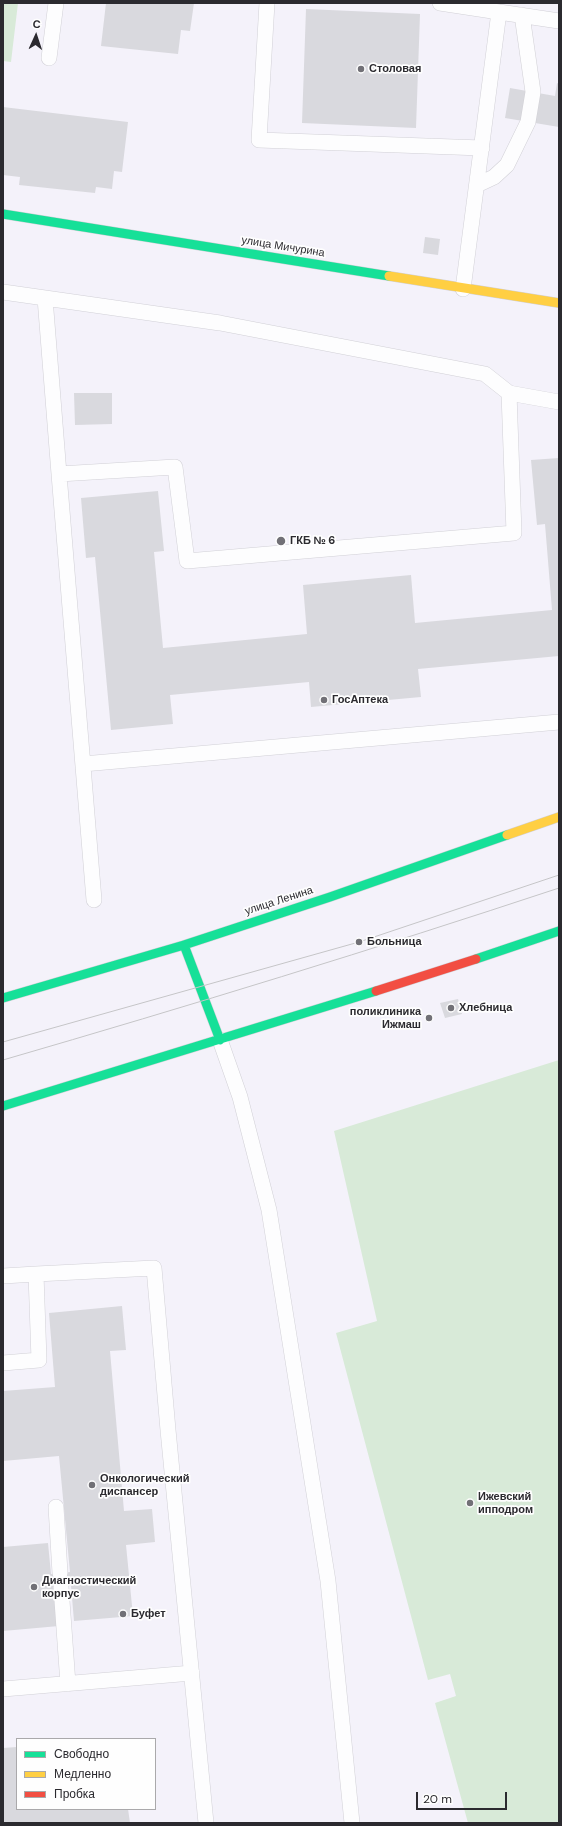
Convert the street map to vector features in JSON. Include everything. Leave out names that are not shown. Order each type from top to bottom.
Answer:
[{"type":"main road","name":"улица Мичурина","points":[[3,214],[559,303]]},
{"type":"main road","name":"улица Ленина","points":[[3,998],[184,945],[336,895],[559,817]]},
{"type":"main road","points":[[3,1106],[438,972],[559,931]]},
{"type":"main road","points":[[184,945],[220,1040]]},
{"type":"lane","points":[[49,58],[56,3]]},
{"type":"lane","points":[[267,3],[259,140],[482,148]]},
{"type":"lane","points":[[440,3],[559,21]]},
{"type":"lane","points":[[463,288],[499,12]]},
{"type":"lane","points":[[477,184],[494,177],[507,165],[528,122],[532,92],[522,16]]},
{"type":"lane","points":[[3,292],[220,323],[485,374],[509,393],[559,402]]},
{"type":"lane","points":[[45,298],[94,900]]},
{"type":"lane","points":[[59,474],[175,467],[187,561],[514,533],[509,393]]},
{"type":"lane","points":[[83,764],[559,722]]},
{"type":"lane","points":[[220,1040],[240,1097],[269,1210],[328,1581],[352,1823]]},
{"type":"lane","points":[[3,1276],[154,1268],[206,1823]]},
{"type":"lane","points":[[3,1363],[39,1360],[36,1274]]},
{"type":"lane","points":[[56,1507],[68,1684]]},
{"type":"lane","points":[[3,1689],[192,1673]]},
{"type":"green space","points":[[3,3],[18,3],[11,62],[3,61]]},
{"type":"green space","name":"Ижевский ипподром","points":[[559,1060],[559,1823],[468,1823],[435,1703],[456,1696],[450,1674],[428,1680],[336,1333],[377,1321],[334,1131]]},
{"type":"building","points":[[106,3],[194,3],[190,31],[181,30],[178,54],[101,46]]},
{"type":"building","name":"Столовая","points":[[306,9],[420,14],[416,128],[302,123]]},
{"type":"building","points":[[557,83],[559,84],[559,127],[505,118],[510,88],[555,96]]},
{"type":"building","points":[[3,107],[128,122],[122,172],[114,171],[112,189],[96,187],[95,193],[19,185],[20,177],[3,175]]},
{"type":"building","points":[[425,237],[440,239],[438,255],[423,253]]},
{"type":"building","points":[[74,393],[112,393],[112,424],[75,425]]},
{"type":"building","points":[[559,458],[559,656],[418,669],[421,697],[311,707],[309,682],[170,695],[173,724],[111,730],[95,557],[86,558],[81,498],[158,491],[164,551],[154,552],[163,648],[307,634],[303,585],[411,575],[415,623],[552,610],[545,524],[537,525],[531,460]]},
{"type":"building","name":"Хлебница","points":[[458,999],[462,1014],[445,1018],[440,1003]]},
{"type":"building","name":"Онкологический диспансер","points":[[122,1306],[126,1350],[110,1351],[124,1511],[152,1509],[155,1542],[126,1545],[133,1616],[74,1621],[71,1586],[56,1587],[59,1626],[3,1631],[3,1547],[48,1543],[51,1574],[70,1572],[59,1456],[3,1461],[3,1391],[55,1387],[49,1313]]},
{"type":"building","points":[[16,1747],[16,1810],[128,1810],[130,1823],[3,1823],[3,1748]]},
{"type":"tram line","points":[[3,1042],[359,942],[559,875]]},
{"type":"tram line","points":[[3,1060],[282,977],[559,888]]},
{"type":"traffic: fast","points":[[3,214],[389,276]]},
{"type":"traffic: fast","points":[[3,998],[184,945],[330,897],[507,835]]},
{"type":"traffic: fast","points":[[476,959],[559,931]]},
{"type":"traffic: fast","points":[[184,945],[220,1040]]},
{"type":"traffic: fast","points":[[3,1106],[376,991]]},
{"type":"traffic: slow","points":[[389,276],[559,303]]},
{"type":"traffic: slow","points":[[507,835],[559,817]]},
{"type":"traffic: jam","points":[[376,991],[476,959]]},
{"type":"place","name":"Столовая","points":[[361,69]]},
{"type":"place","name":"ГКБ № 6","points":[[281,541]]},
{"type":"place","name":"ГосАптека","points":[[324,700]]},
{"type":"place","name":"Больница","points":[[359,942]]},
{"type":"place","name":"Хлебница","points":[[451,1008]]},
{"type":"place","name":"поликлиника Ижмаш","points":[[429,1018]]},
{"type":"place","name":"Онкологический диспансер","points":[[92,1485]]},
{"type":"place","name":"Ижевский ипподром","points":[[470,1503]]},
{"type":"place","name":"Диагностический корпус","points":[[34,1587]]},
{"type":"place","name":"Буфет","points":[[123,1614]]}]
